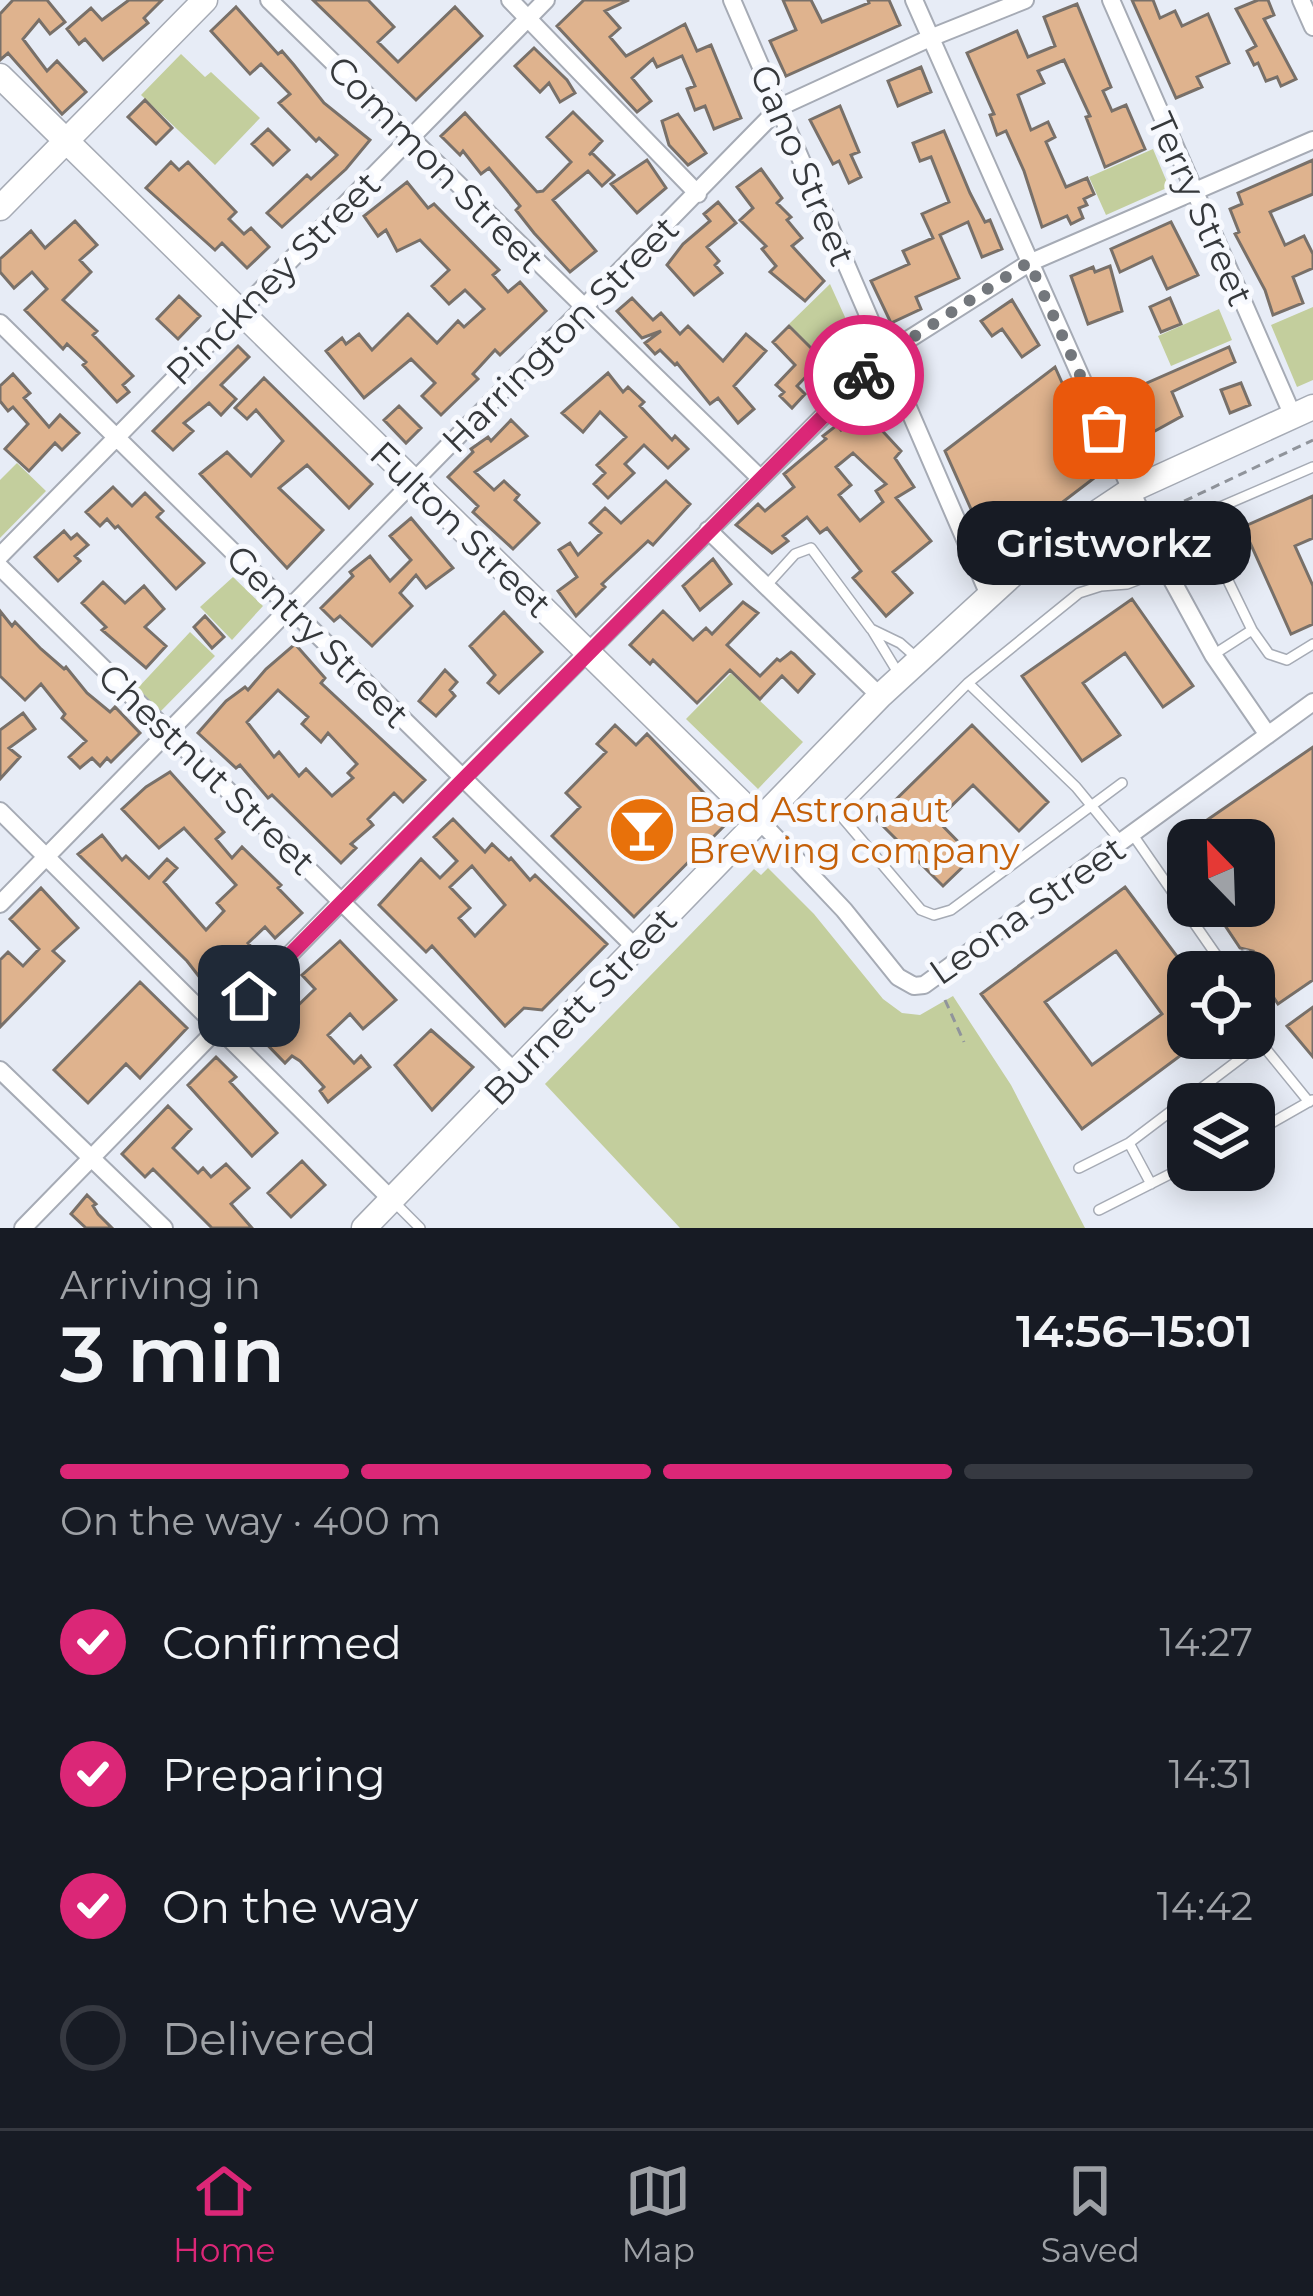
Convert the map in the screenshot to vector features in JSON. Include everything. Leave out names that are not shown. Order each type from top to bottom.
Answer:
[{"type":"street","points":[[0,208],[205,0]]},
{"type":"street","name":"Common Street","points":[[269,0],[759,477]]},
{"type":"street","points":[[510,0],[698,194]]},
{"type":"street","name":"Pinckney Street","points":[[0,556],[546,0]]},
{"type":"street","name":"Gano Street","points":[[732,0],[989,595]]},
{"type":"street","points":[[914,0],[1166,569],[1213,656],[1268,735]]},
{"type":"street","name":"Harrington Street","points":[[0,904],[780,107],[1025,0]]},
{"type":"street","name":"Terry Street","points":[[1111,0],[1192,192],[1303,412]]},
{"type":"street","points":[[1301,0],[1313,28]]},
{"type":"street","name":"Fulton Street","points":[[0,76],[760,821],[844,910],[898,977],[914,986]]},
{"type":"street","points":[[23,1228],[586,652],[884,356],[1029,262],[1313,140]]},
{"type":"street","name":"Gentry Street","points":[[0,323],[637,949]]},
{"type":"street","name":"Burnett Street","points":[[364,1228],[880,696],[1035,554],[1131,490],[1303,412]]},
{"type":"street","points":[[709,530],[880,696]]},
{"type":"street","name":"Chestnut Street","points":[[0,567],[515,1072]]},
{"type":"street","name":"Leona Street","points":[[914,986],[934,981],[1268,735],[1310,711]]},
{"type":"street","points":[[0,811],[391,1199]]},
{"type":"street","points":[[0,1070],[164,1228]]},
{"type":"lane","points":[[1313,467],[1197,517],[1252,630],[1269,654],[1287,660],[1313,644]]},
{"type":"lane","points":[[766,586],[796,554],[811,548],[823,559],[856,614],[909,668]]},
{"type":"lane","points":[[1123,783],[950,910],[934,916],[921,910],[842,817],[845,807],[968,683],[1079,593],[1127,584],[1166,569]]},
{"type":"lane","points":[[871,629],[900,643],[909,668]]},
{"type":"lane","points":[[1213,656],[1252,630]]},
{"type":"lane","points":[[1300,652],[1313,653]]},
{"type":"lane","points":[[968,683],[1127,839],[1212,951]]},
{"type":"lane","points":[[1079,1168],[1129,1143],[1240,1059]]},
{"type":"lane","points":[[1275,1059],[1311,1101],[1275,1121]]},
{"type":"lane","points":[[1129,1143],[1151,1184]]},
{"type":"lane","points":[[1099,1210],[1167,1176]]},
{"type":"lane","points":[[391,1199],[420,1228]]},
{"type":"path","points":[[1145,520],[1313,440]]},
{"type":"path","points":[[945,1000],[964,1042]]},
{"type":"green space","points":[[181,54],[205,77],[211,72],[260,118],[215,165],[141,95]]},
{"type":"green space","points":[[1153,149],[1169,187],[1106,215],[1089,177]]},
{"type":"green space","points":[[830,284],[859,348],[836,372],[789,324]]},
{"type":"green space","points":[[1313,307],[1313,380],[1297,387],[1271,325]]},
{"type":"green space","points":[[1219,309],[1232,340],[1171,366],[1158,336]]},
{"type":"green space","points":[[17,463],[46,491],[0,538],[0,480]]},
{"type":"green space","points":[[233,577],[263,606],[232,640],[200,607]]},
{"type":"green space","points":[[190,632],[215,656],[159,713],[136,690]]},
{"type":"green space","points":[[731,673],[803,742],[758,789],[686,719]]},
{"type":"green space","points":[[768,868],[814,914],[883,999],[902,1013],[920,1015],[953,996],[1011,1085],[1085,1228],[680,1228],[545,1084],[754,869],[761,875]]},
{"type":"building","points":[[13,0],[47,0],[65,22],[50,34],[39,20],[23,39],[47,71],[57,61],[86,92],[62,114],[8,53],[0,60],[0,14]]},
{"type":"building","points":[[129,0],[162,0],[144,18],[148,23],[103,60],[85,39],[79,44],[67,29],[91,8],[102,20]]},
{"type":"building","points":[[313,0],[368,0],[394,27],[378,42],[398,62],[455,7],[482,36],[416,100]]},
{"type":"building","points":[[584,0],[629,0],[605,11],[620,28],[610,37],[626,56],[685,24],[697,51],[711,45],[741,118],[714,129],[705,106],[695,110],[687,89],[695,86],[682,56],[657,67],[653,59],[632,78],[651,101],[637,112],[557,26]]},
{"type":"building","points":[[783,0],[811,0],[822,22],[868,0],[889,0],[900,25],[786,76],[770,41],[796,30]]},
{"type":"building","points":[[1132,0],[1153,0],[1160,18],[1175,11],[1182,26],[1208,14],[1229,63],[1197,77],[1202,87],[1176,98]]},
{"type":"building","points":[[1268,0],[1274,15],[1264,19],[1296,79],[1281,86],[1277,77],[1266,81],[1247,51],[1256,46],[1236,9]]},
{"type":"building","points":[[1077,4],[1111,87],[1103,91],[1112,111],[1126,105],[1145,149],[1105,167],[1086,117],[1090,116],[1064,60],[1038,71],[1044,83],[1018,95],[1031,130],[1048,122],[1055,137],[1046,142],[1066,187],[1087,178],[1094,194],[1079,208],[1083,218],[1071,224],[1067,216],[1042,227],[1024,171],[1006,131],[997,135],[990,115],[994,114],[967,53],[1017,31],[1028,57],[1055,46],[1044,17]]},
{"type":"building","points":[[236,7],[278,54],[282,51],[324,103],[370,140],[346,169],[282,227],[267,213],[307,175],[311,179],[337,155],[279,103],[290,94],[261,64],[250,74],[211,31]]},
{"type":"building","points":[[534,48],[575,93],[560,102],[549,83],[540,92],[515,66]]},
{"type":"building","points":[[921,67],[931,92],[898,106],[888,81]]},
{"type":"building","points":[[145,100],[172,128],[156,144],[128,117]]},
{"type":"building","points":[[840,106],[859,152],[851,155],[861,177],[849,183],[839,161],[833,164],[810,120]]},
{"type":"building","points":[[573,112],[602,141],[589,155],[614,175],[602,186],[588,171],[553,200],[596,251],[570,272],[516,210],[520,206],[489,168],[481,174],[463,151],[460,155],[441,136],[465,113],[537,192],[543,191],[571,162],[547,137]]},
{"type":"building","points":[[678,114],[706,153],[688,165],[669,145],[662,121]]},
{"type":"building","points":[[268,129],[289,150],[273,165],[252,144]]},
{"type":"building","points":[[944,131],[970,193],[985,222],[990,220],[1002,249],[982,257],[968,222],[940,235],[959,278],[916,297],[921,309],[891,323],[871,281],[909,264],[903,251],[933,238],[922,214],[949,202],[931,157],[920,161],[913,143]]},
{"type":"building","points":[[647,160],[666,188],[637,213],[611,184]]},
{"type":"building","points":[[1313,160],[1313,194],[1270,212],[1285,245],[1304,236],[1313,254],[1313,268],[1293,277],[1303,303],[1273,315],[1235,234],[1239,232],[1230,209],[1242,204],[1238,193]]},
{"type":"building","points":[[171,162],[179,170],[188,162],[236,212],[229,219],[244,234],[251,228],[269,247],[247,268],[222,243],[215,250],[146,188]]},
{"type":"building","points":[[761,169],[782,198],[777,203],[791,217],[787,220],[802,238],[792,246],[824,281],[805,301],[770,272],[776,266],[762,249],[766,246],[740,220],[753,208],[737,187]]},
{"type":"building","points":[[407,182],[428,208],[434,204],[499,270],[493,275],[508,292],[520,282],[546,311],[500,355],[495,350],[473,374],[478,379],[441,415],[422,396],[435,383],[411,359],[364,398],[326,351],[342,338],[346,344],[359,334],[372,350],[408,314],[437,343],[458,321],[464,327],[484,309],[465,290],[449,304],[432,286],[449,270],[420,240],[397,251],[386,230],[378,236],[364,216]]},
{"type":"building","points":[[718,202],[736,223],[707,247],[722,273],[694,295],[667,265],[710,221],[704,214]]},
{"type":"building","points":[[75,221],[97,245],[80,260],[91,272],[63,300],[97,331],[93,335],[133,376],[123,385],[129,392],[117,402],[83,365],[86,362],[67,344],[63,349],[25,310],[47,289],[32,272],[14,288],[0,272],[0,259],[31,231],[45,248]]},
{"type":"building","points":[[1171,222],[1198,275],[1167,289],[1152,257],[1120,272],[1111,249]]},
{"type":"building","points":[[1110,266],[1122,311],[1088,324],[1071,276]]},
{"type":"building","points":[[179,296],[200,316],[178,339],[157,319]]},
{"type":"building","points":[[632,298],[653,320],[661,313],[680,334],[688,326],[723,361],[746,334],[766,351],[734,386],[754,409],[738,423],[718,398],[710,404],[677,363],[660,350],[655,354],[645,343],[661,331],[642,338],[617,311]]},
{"type":"building","points":[[1170,298],[1181,324],[1161,332],[1150,307]]},
{"type":"building","points":[[1012,300],[1039,345],[1022,357],[1002,329],[992,336],[981,321]]},
{"type":"building","points":[[789,326],[818,355],[814,359],[819,363],[797,386],[805,394],[792,408],[776,385],[795,365],[773,342]]},
{"type":"building","points":[[238,346],[249,357],[221,385],[236,399],[221,415],[209,403],[184,423],[193,431],[173,450],[153,431]]},
{"type":"building","points":[[1229,347],[1235,362],[1172,392],[1182,416],[1135,442],[1115,397]]},
{"type":"building","points":[[1055,367],[1102,472],[992,556],[945,451]]},
{"type":"building","points":[[608,373],[623,392],[628,387],[644,402],[640,406],[672,440],[675,436],[688,449],[668,468],[644,445],[625,464],[634,473],[608,498],[594,484],[605,473],[597,465],[626,437],[600,412],[583,432],[562,413]]},
{"type":"building","points":[[13,374],[30,393],[24,398],[49,427],[60,415],[79,433],[62,450],[55,443],[29,471],[5,449],[28,424],[13,407],[8,411],[0,401],[0,386]]},
{"type":"building","points":[[264,378],[372,484],[349,508],[307,465],[279,488],[323,530],[287,568],[200,474],[227,452],[251,476],[283,441],[256,410],[247,419],[235,408]]},
{"type":"building","points":[[1241,383],[1250,405],[1230,413],[1221,390]]},
{"type":"building","points":[[399,406],[421,428],[406,443],[384,420]]},
{"type":"building","points":[[863,410],[901,451],[895,458],[914,487],[896,498],[931,541],[893,572],[912,593],[886,616],[853,578],[861,571],[827,528],[820,533],[807,517],[783,536],[788,541],[772,553],[736,525],[758,504],[765,511],[794,487],[784,474],[837,425],[841,430]],"holes":[[[853,453],[886,484],[876,491],[883,502],[860,521],[839,495],[851,485],[836,467]]]},
{"type":"building","points":[[511,420],[527,436],[475,472],[494,490],[504,481],[519,495],[515,500],[539,523],[513,549],[473,512],[478,506],[448,477],[471,449],[488,437],[491,441]]},
{"type":"building","points":[[666,481],[690,504],[653,545],[648,541],[602,584],[605,587],[576,616],[558,591],[577,577],[559,550],[570,543],[578,555],[601,533],[590,523],[605,508],[621,523]]},
{"type":"building","points":[[113,487],[132,506],[145,493],[163,511],[157,517],[204,563],[176,589],[118,526],[107,519],[100,526],[86,512]]},
{"type":"building","points":[[1313,496],[1313,538],[1295,546],[1313,586],[1313,624],[1291,634],[1243,527]]},
{"type":"building","points":[[411,518],[453,568],[426,588],[416,575],[400,593],[412,606],[372,646],[340,616],[334,621],[321,608],[370,556],[390,581],[411,560],[390,536]]},
{"type":"building","points":[[64,531],[71,539],[77,534],[88,545],[75,556],[80,561],[58,581],[35,557]]},
{"type":"building","points":[[713,559],[731,584],[700,610],[683,586]]},
{"type":"building","points":[[103,582],[125,603],[144,586],[164,609],[145,627],[166,646],[146,668],[102,630],[106,627],[82,603]]},
{"type":"building","points":[[1132,599],[1193,686],[1163,707],[1125,653],[1083,683],[1120,735],[1082,761],[1022,676]]},
{"type":"building","points":[[743,602],[758,613],[727,645],[760,676],[791,652],[814,674],[798,692],[782,676],[760,699],[730,670],[697,703],[653,660],[650,664],[630,645],[663,611],[693,640],[706,628],[712,634]]},
{"type":"building","points":[[0,611],[12,626],[15,622],[66,667],[87,693],[110,712],[115,707],[140,733],[111,762],[107,758],[100,766],[92,758],[80,768],[69,757],[86,741],[62,718],[65,714],[41,684],[25,700],[0,676]]},
{"type":"building","points":[[504,612],[542,652],[499,693],[488,683],[495,675],[470,646]]},
{"type":"building","points":[[205,616],[224,637],[212,648],[194,627]]},
{"type":"building","points":[[295,644],[325,678],[321,683],[425,780],[403,802],[394,793],[368,819],[373,825],[351,844],[356,848],[341,863],[272,795],[268,798],[240,765],[236,768],[198,733],[226,701],[245,687],[248,690]],"holes":[[[278,690],[308,717],[302,724],[321,742],[328,733],[357,764],[348,773],[353,778],[332,796],[306,769],[299,776],[279,752],[274,757],[247,722]]]},
{"type":"building","points":[[445,670],[457,682],[450,690],[455,696],[436,716],[419,701]]},
{"type":"building","points":[[23,713],[35,729],[9,748],[20,757],[0,779],[0,730]]},
{"type":"building","points":[[615,725],[636,745],[647,734],[730,820],[634,917],[552,836],[580,807],[566,793],[606,752],[597,744]]},
{"type":"building","points":[[972,725],[1048,802],[1019,831],[973,785],[937,820],[973,857],[943,886],[876,819]]},
{"type":"building","points":[[1313,747],[1313,980],[1278,1004],[1275,951],[1240,948],[1226,927],[1275,927],[1275,819],[1208,819]]},
{"type":"building","points":[[170,772],[224,832],[216,839],[232,858],[242,847],[302,913],[275,938],[265,927],[248,943],[254,950],[230,970],[234,975],[211,992],[187,961],[78,854],[102,835],[122,860],[126,856],[149,878],[167,859],[177,868],[164,882],[206,930],[224,911],[217,903],[236,885],[184,828],[159,848],[122,809]]},
{"type":"building","points":[[453,819],[485,852],[492,844],[530,880],[535,875],[607,944],[542,1010],[524,1008],[505,1026],[432,946],[426,952],[379,905],[421,859],[440,878],[457,861],[434,837]],"holes":[[[472,866],[505,905],[475,936],[459,918],[470,908],[450,887]]]},
{"type":"building","points":[[1125,887],[1173,951],[1167,951],[1167,1059],[1176,1059],[1082,1129],[981,994]],"holes":[[[1116,951],[1162,1014],[1092,1065],[1045,1002]]]},
{"type":"building","points":[[41,888],[78,928],[53,951],[64,961],[0,1027],[0,960],[8,952],[23,966],[39,949],[10,919]]},
{"type":"building","points":[[340,941],[396,1000],[363,1029],[350,1014],[328,1035],[354,1063],[361,1056],[370,1067],[328,1102],[320,1091],[324,1087],[300,1061],[292,1056],[285,1063],[250,1027],[275,1003],[287,1016],[315,989],[302,975]]},
{"type":"building","points":[[140,982],[187,1028],[140,1078],[126,1064],[88,1103],[54,1070]]},
{"type":"building","points":[[1313,1007],[1313,1057],[1287,1026]]},
{"type":"building","points":[[431,1030],[473,1067],[432,1110],[395,1065]]},
{"type":"building","points":[[216,1057],[236,1077],[230,1082],[277,1133],[252,1156],[188,1085]]},
{"type":"building","points":[[168,1106],[191,1129],[173,1148],[198,1173],[203,1168],[211,1177],[226,1164],[249,1188],[231,1204],[252,1228],[212,1228],[153,1169],[145,1177],[122,1154]]},
{"type":"building","points":[[302,1161],[325,1185],[291,1217],[268,1193]]},
{"type":"building","points":[[87,1195],[112,1228],[86,1228],[71,1214]]},
{"type":"way so far","points":[[864,375],[884,356],[1029,262],[1104,428]]},
{"type":"place","name":"Gristworkz","points":[[1104,428]]},
{"type":"place","name":"Bad Astronaut Brewing company","points":[[642,830]]},
{"type":"route","points":[[249,996],[864,375]]}]
